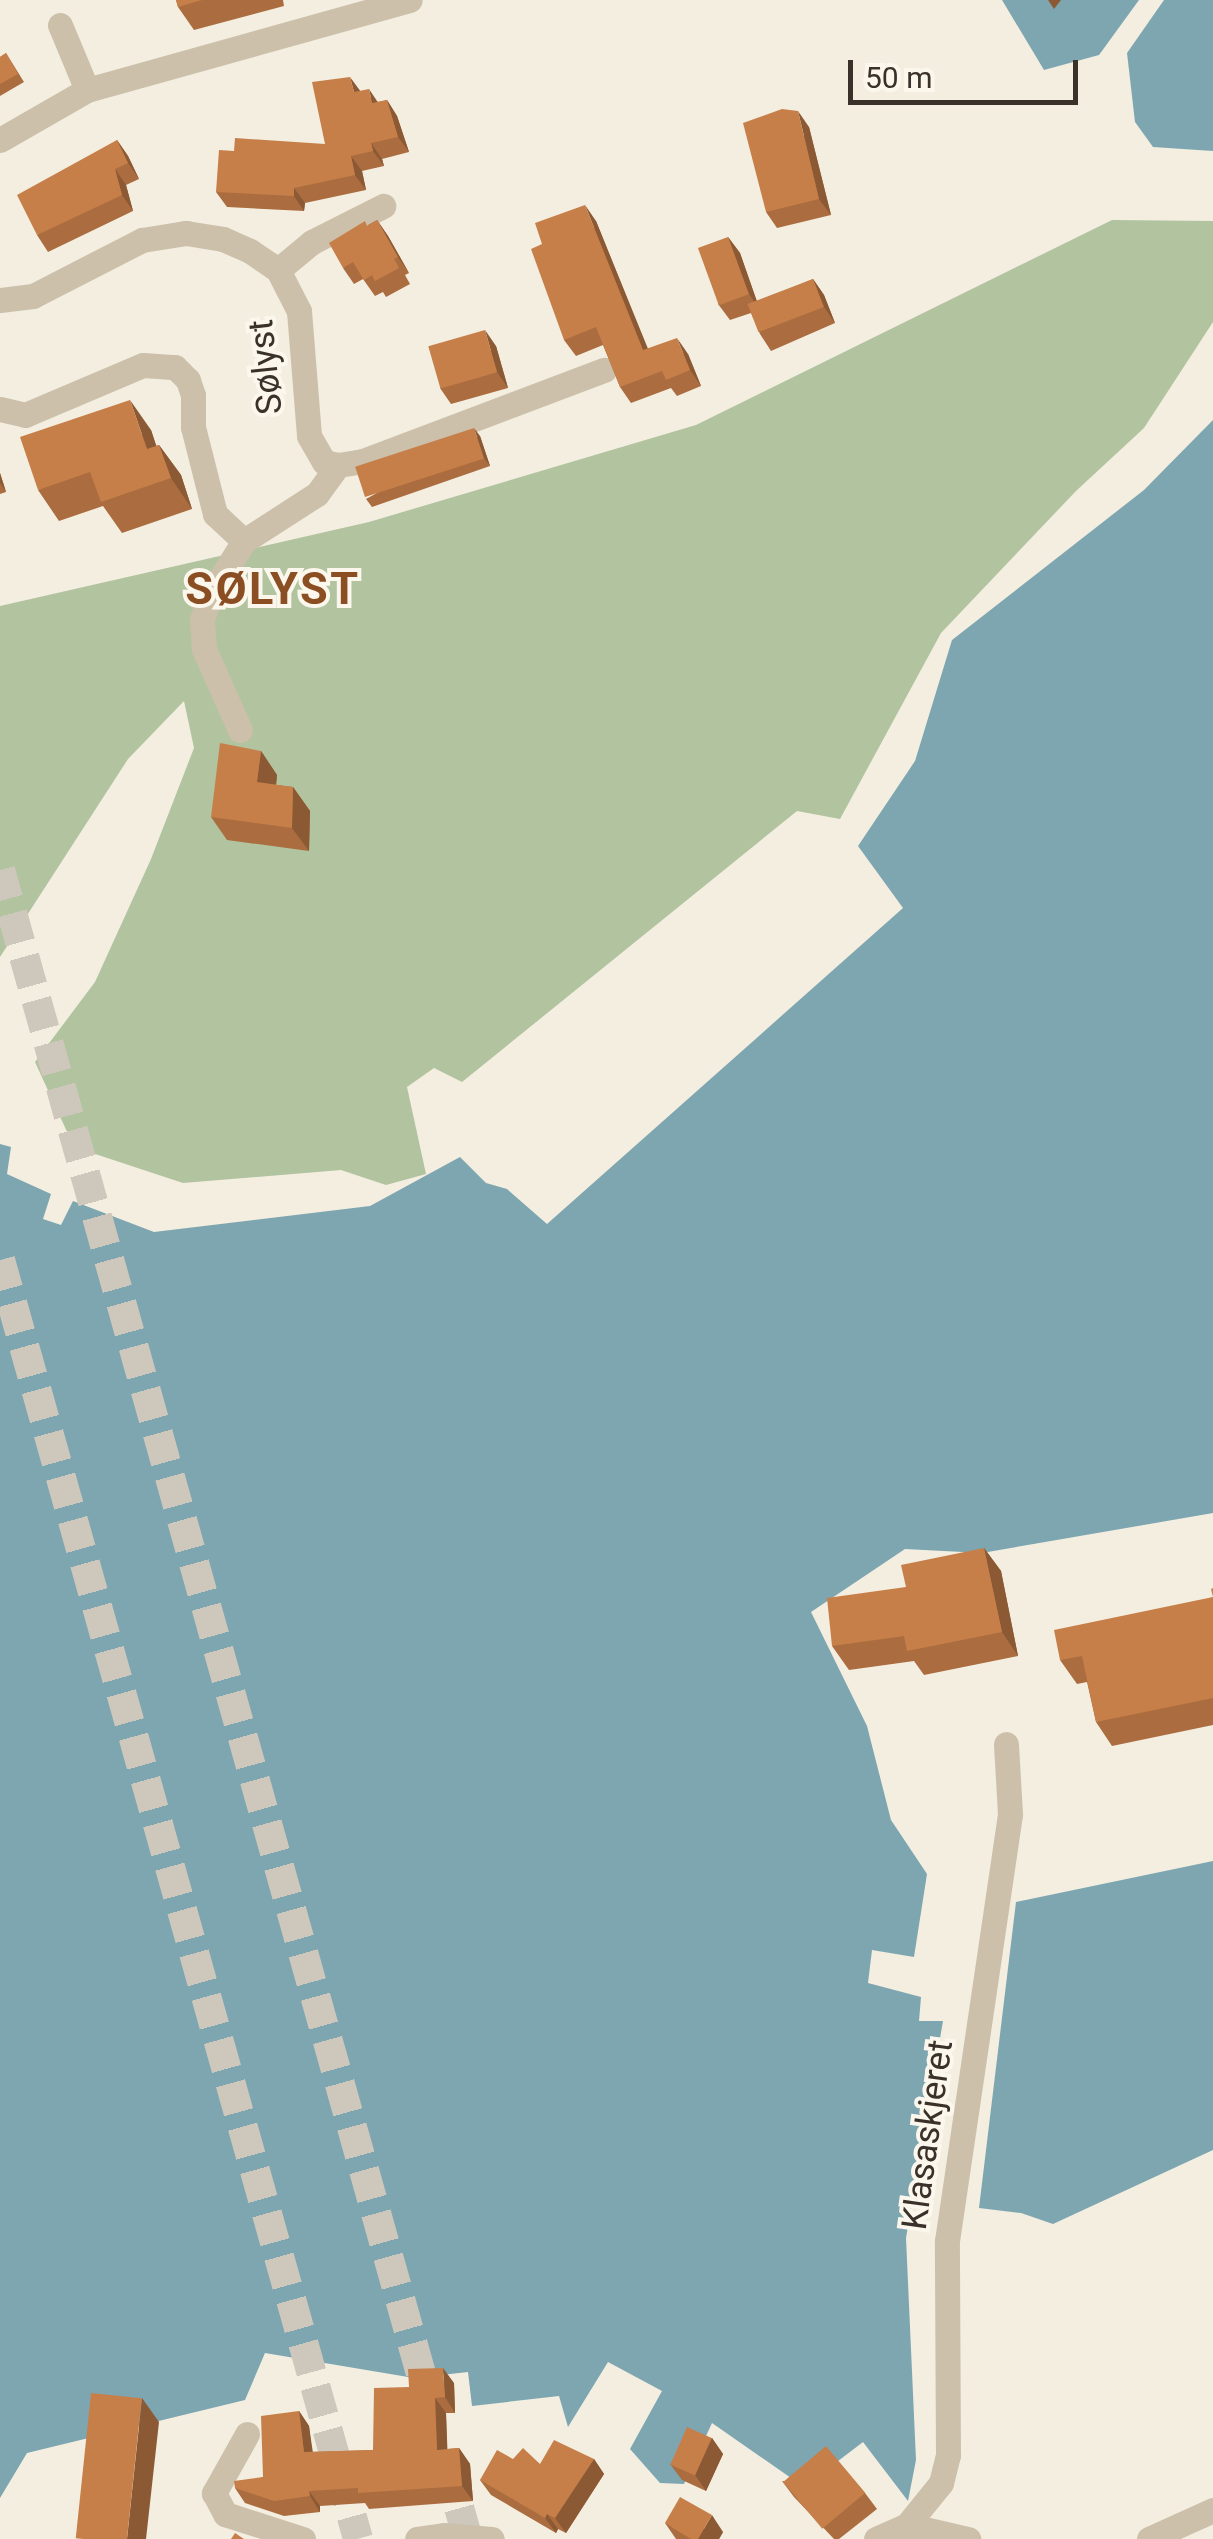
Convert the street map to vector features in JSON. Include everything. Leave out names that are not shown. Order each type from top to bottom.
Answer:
[{"type":"street","points":[[0,140],[86,90],[410,0]]},
{"type":"street","points":[[60,25],[86,90]]},
{"type":"street","points":[[278,270],[312,242],[383,206]]},
{"type":"street","name":"Sølyst","points":[[0,300],[33,296],[142,240],[186,233],[223,239],[278,270],[299,311],[304,332],[309,436],[324,462],[338,465]]},
{"type":"street","points":[[0,409],[24,416],[143,364],[175,366],[188,380],[193,395],[194,426],[215,514],[244,541]]},
{"type":"street","points":[[240,730],[204,649],[202,619],[212,592],[244,541],[318,494],[338,465],[363,461],[604,370]]},
{"type":"street","name":"Klasaskjeret","points":[[907,2525],[940,2483],[948,2455],[947,2241],[1010,1814],[1006,1744]]},
{"type":"street","points":[[246,2434],[214,2493],[225,2514],[302,2539]]},
{"type":"street","points":[[1148,2539],[1213,2510]]},
{"type":"street","points":[[876,2539],[907,2525],[968,2539]]},
{"type":"street","points":[[417,2539],[492,2539]]},
{"type":"green space","points":[[1112,220],[1213,221],[1213,322],[1144,428],[1076,491],[941,633],[840,819],[797,811],[462,1082],[434,1068],[407,1087],[426,1174],[386,1185],[341,1170],[183,1183],[74,1147],[35,1062],[95,982],[151,859],[194,748],[184,701],[128,759],[0,957],[0,606],[369,522],[696,425]]},
{"type":"water","points":[[1002,0],[1139,0],[1099,55],[1044,70]]},
{"type":"water","points":[[1164,0],[1213,0],[1213,151],[1153,147],[1135,122],[1127,53]]},
{"type":"water","points":[[1213,420],[1213,1513],[982,1553],[905,1549],[811,1612],[867,1726],[891,1820],[927,1874],[914,1957],[872,1950],[868,1983],[921,1997],[919,2021],[943,2021],[906,2238],[916,2460],[908,2501],[863,2442],[804,2487],[712,2423],[684,2484],[660,2483],[630,2449],[662,2391],[608,2362],[568,2427],[559,2396],[472,2406],[468,2372],[414,2378],[265,2353],[245,2400],[27,2453],[0,2498],[0,1144],[11,1147],[7,1174],[51,1194],[43,1219],[61,1225],[73,1201],[154,1232],[370,1206],[460,1157],[486,1183],[507,1189],[547,1224],[903,908],[858,846],[915,761],[952,640],[1144,490]]},
{"type":"water","points":[[1213,1861],[1213,2150],[1053,2224],[1021,2213],[979,2208],[1016,1902]]},
{"type":"building","points":[[176,0],[202,0],[178,7]]},
{"type":"building","points":[[6,53],[18,74],[0,84],[0,57]]},
{"type":"building","points":[[350,77],[354,92],[369,89],[372,103],[387,100],[398,137],[371,143],[373,151],[351,156],[355,175],[294,188],[294,196],[216,192],[219,150],[234,151],[235,138],[325,144],[312,82]]},
{"type":"building","points":[[782,109],[798,111],[819,199],[766,212],[743,123]]},
{"type":"building","points":[[117,140],[128,163],[115,169],[122,195],[37,235],[17,195]]},
{"type":"building","points":[[585,205],[643,350],[677,338],[690,370],[666,380],[662,371],[620,387],[596,327],[564,340],[531,249],[542,244],[535,223]]},
{"type":"building","points":[[377,220],[398,257],[394,259],[399,268],[375,281],[372,275],[364,280],[353,262],[343,268],[329,243],[365,221],[367,226]]},
{"type":"building","points":[[728,237],[749,294],[719,305],[698,248]]},
{"type":"building","points":[[813,279],[824,307],[758,332],[748,304]]},
{"type":"building","points":[[485,330],[497,372],[440,389],[428,346]]},
{"type":"building","points":[[130,400],[147,449],[159,445],[171,478],[101,502],[90,472],[38,490],[20,437]]},
{"type":"building","points":[[474,428],[484,458],[365,497],[355,467]]},
{"type":"building","points":[[220,743],[261,751],[257,782],[293,787],[292,828],[211,817]]},
{"type":"building","points":[[984,1548],[1002,1632],[907,1651],[904,1636],[832,1646],[827,1598],[906,1587],[901,1565]]},
{"type":"building","points":[[1213,1597],[1213,1698],[1096,1722],[1082,1656],[1060,1660],[1054,1630]]},
{"type":"building","points":[[443,2368],[445,2397],[435,2398],[437,2450],[459,2448],[462,2486],[358,2493],[358,2488],[309,2491],[310,2496],[274,2501],[235,2488],[234,2481],[263,2477],[261,2416],[299,2411],[304,2452],[373,2450],[374,2388],[409,2387],[408,2369]]},
{"type":"building","points":[[91,2393],[142,2398],[127,2539],[76,2538]]},
{"type":"building","points":[[687,2427],[712,2438],[695,2475],[670,2464]]},
{"type":"building","points":[[554,2440],[594,2459],[555,2518],[547,2514],[545,2518],[480,2480],[497,2450],[513,2459],[523,2448],[540,2464]]},
{"type":"building","points":[[826,2446],[865,2493],[822,2529],[783,2482]]},
{"type":"building","points":[[680,2497],[712,2515],[698,2539],[691,2539],[665,2523]]},
{"type":"tunnel","points":[[0,870],[430,2406]]},
{"type":"tunnel","points":[[0,1260],[358,2539]]},
{"type":"tunnel","points":[[447,2465],[468,2539]]},
{"type":"district","name":"SØLYST","points":[[273,589]]}]
